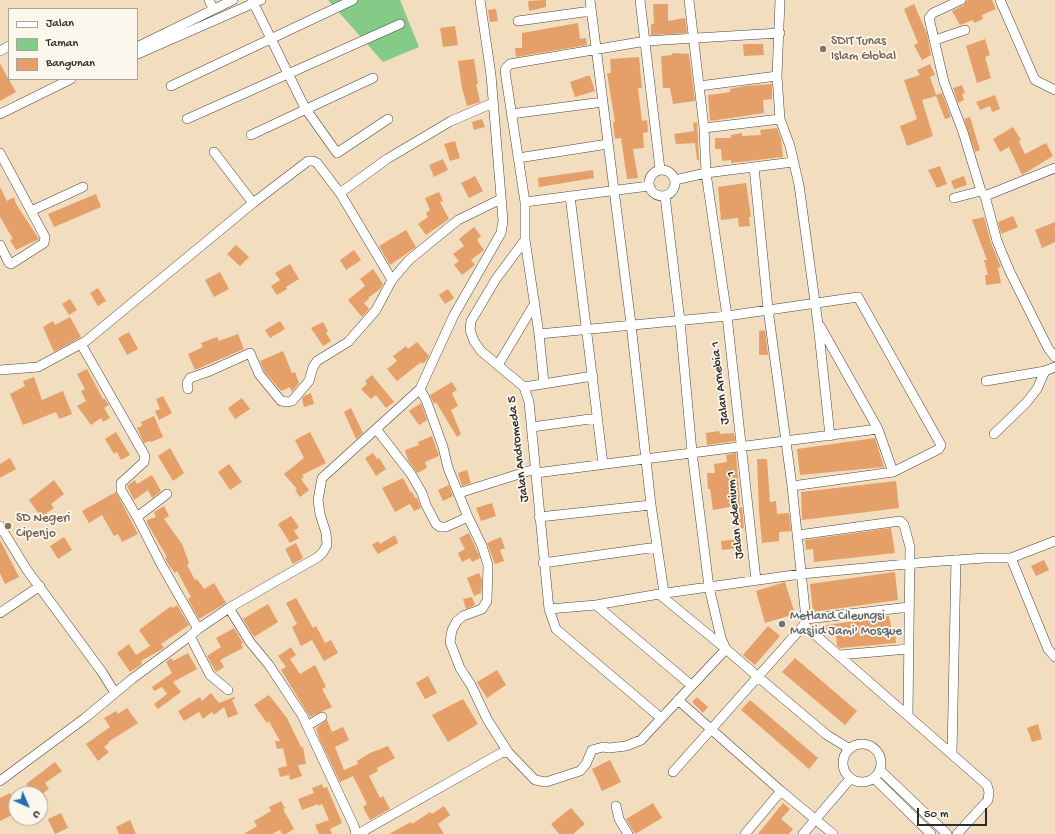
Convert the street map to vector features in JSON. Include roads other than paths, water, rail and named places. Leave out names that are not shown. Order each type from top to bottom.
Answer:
[{"type":"street","points":[[209,0],[213,9]]},
{"type":"street","points":[[138,50],[213,9],[233,0]]},
{"type":"street","points":[[171,86],[270,38],[354,0]]},
{"type":"street","points":[[0,781],[86,718],[115,693],[190,636],[198,628],[229,608],[318,557],[323,552],[327,545],[326,533],[320,514],[318,500],[322,478],[346,455],[377,430],[420,389],[454,315],[501,233],[503,221],[493,103],[480,0]]},
{"type":"street","points":[[590,0],[631,324],[662,593],[827,735],[850,749]]},
{"type":"street","points":[[640,0],[660,170]]},
{"type":"street","name":"Jalan Arnebia 1","points":[[689,0],[692,38],[704,128],[706,173],[727,316],[742,446]]},
{"type":"street","points":[[780,0],[780,33],[777,76],[780,119],[790,146],[800,185],[818,324],[830,436]]},
{"type":"street","points":[[961,0],[933,13],[929,18],[944,82],[963,132],[996,241],[1048,348],[1055,357]]},
{"type":"street","points":[[1000,0],[1035,80],[1055,90]]},
{"type":"street","points":[[138,50],[256,1],[270,38],[305,108],[337,153],[388,119]]},
{"type":"street","points":[[518,21],[591,11]]},
{"type":"street","points":[[187,119],[400,24]]},
{"type":"street","points":[[935,40],[965,30]]},
{"type":"street","points":[[544,383],[535,303],[525,240],[525,202],[505,71],[510,64],[646,41],[780,33]]},
{"type":"street","points":[[699,86],[777,76]]},
{"type":"street","points":[[251,135],[305,108],[373,78]]},
{"type":"street","points":[[0,114],[68,80]]},
{"type":"street","points":[[511,114],[603,102]]},
{"type":"street","points":[[340,193],[387,159],[451,120],[493,103]]},
{"type":"street","points":[[704,128],[780,119]]},
{"type":"street","points":[[518,158],[608,144]]},
{"type":"street","points":[[214,152],[253,203]]},
{"type":"street","points":[[0,153],[4,167],[45,237],[44,243],[11,264],[9,263],[0,245]]},
{"type":"street","points":[[0,370],[38,367],[81,344],[253,203],[308,161],[312,161],[322,168],[340,193],[392,280]]},
{"type":"street","points":[[675,180],[706,173],[793,162]]},
{"type":"street","points":[[754,167],[768,309],[798,535],[805,622],[839,655],[987,784],[989,792],[988,800],[957,834]]},
{"type":"street","points":[[954,198],[983,194],[1055,168]]},
{"type":"street","points":[[660,170],[670,172],[675,180],[673,190],[665,196],[655,194],[649,186],[651,175],[660,170]]},
{"type":"street","points":[[525,202],[649,186]]},
{"type":"street","points":[[31,211],[82,187]]},
{"type":"street","points":[[570,196],[603,464]]},
{"type":"street","points":[[665,196],[680,322],[692,452],[709,587],[718,628],[726,649]]},
{"type":"street","points":[[188,389],[187,383],[190,378],[210,371],[250,353],[259,374],[281,401],[292,401],[309,381],[313,367],[317,361],[348,342],[376,310],[392,280],[409,260],[458,220],[501,199]]},
{"type":"street","name":"Jalan Andromeda 5","points":[[525,240],[496,279],[471,321],[470,330],[474,341],[481,351],[524,387],[529,402],[543,563],[549,609],[556,629],[661,718]]},
{"type":"street","points":[[539,334],[631,324],[680,322],[857,296],[860,298],[941,445],[938,449],[893,472],[792,486]]},
{"type":"street","points":[[498,365],[535,303]]},
{"type":"street","points":[[818,324],[878,429],[893,472]]},
{"type":"street","points":[[81,344],[145,456],[144,462],[121,482],[121,490],[138,517],[160,564],[198,628]]},
{"type":"street","points":[[986,381],[1045,371],[1055,367]]},
{"type":"street","points":[[994,434],[1026,403],[1037,389],[1045,371]]},
{"type":"street","points":[[524,387],[593,376]]},
{"type":"street","points":[[420,389],[468,517],[482,546],[488,565],[487,601],[482,609],[463,616],[457,621],[452,630],[450,642],[460,668],[471,685],[492,727],[508,752],[535,780],[546,782],[580,771],[586,764],[592,750],[603,747],[609,748],[634,745],[641,740],[726,649]]},
{"type":"street","points":[[532,427],[597,418]]},
{"type":"street","points":[[459,493],[536,471],[785,442],[878,429]]},
{"type":"street","points":[[377,430],[410,474],[422,493],[428,510],[436,524],[440,527],[446,527],[468,517]]},
{"type":"street","name":"Jalan Adenium 1","points":[[742,446],[756,580]]},
{"type":"street","points":[[138,517],[167,494]]},
{"type":"street","points":[[539,517],[651,505]]},
{"type":"street","points":[[798,535],[900,521],[904,526],[910,547],[908,714]]},
{"type":"street","points":[[0,526],[23,564],[102,672],[115,693]]},
{"type":"street","points":[[549,609],[596,605],[662,593],[802,574],[959,560],[1011,558],[1055,541]]},
{"type":"street","points":[[543,563],[657,547]]},
{"type":"street","points":[[1011,558],[1048,649],[1055,657]]},
{"type":"street","points":[[952,753],[959,560]]},
{"type":"street","points":[[0,613],[40,586]]},
{"type":"street","points":[[596,605],[691,685]]},
{"type":"street","points":[[673,772],[805,622],[909,607]]},
{"type":"street","points":[[229,608],[250,642],[269,665],[307,726],[357,834],[501,753],[508,752]]},
{"type":"street","points":[[190,636],[210,675],[228,690]]},
{"type":"street","points":[[839,655],[908,649]]},
{"type":"street","points":[[678,700],[781,791],[833,834]]},
{"type":"street","points":[[307,726],[322,717]]},
{"type":"street","points":[[857,744],[868,744],[877,750],[882,760],[881,771],[875,779],[862,783],[850,779],[844,770],[843,760],[850,749],[857,744]]},
{"type":"street","points":[[881,771],[947,834]]},
{"type":"street","points":[[803,834],[850,779]]},
{"type":"street","points":[[875,779],[931,834]]},
{"type":"street","points":[[745,834],[781,791]]},
{"type":"street","points":[[616,806],[619,819],[628,834]]},
{"type":"place","name":"SDIT Tunas Islam Global","points":[[823,49]]},
{"type":"place","name":"SD Negeri Cipenjo","points":[[8,526]]},
{"type":"place","name":"Metland Cileungsi Masjid Jami' Mosque","points":[[782,624]]}]
